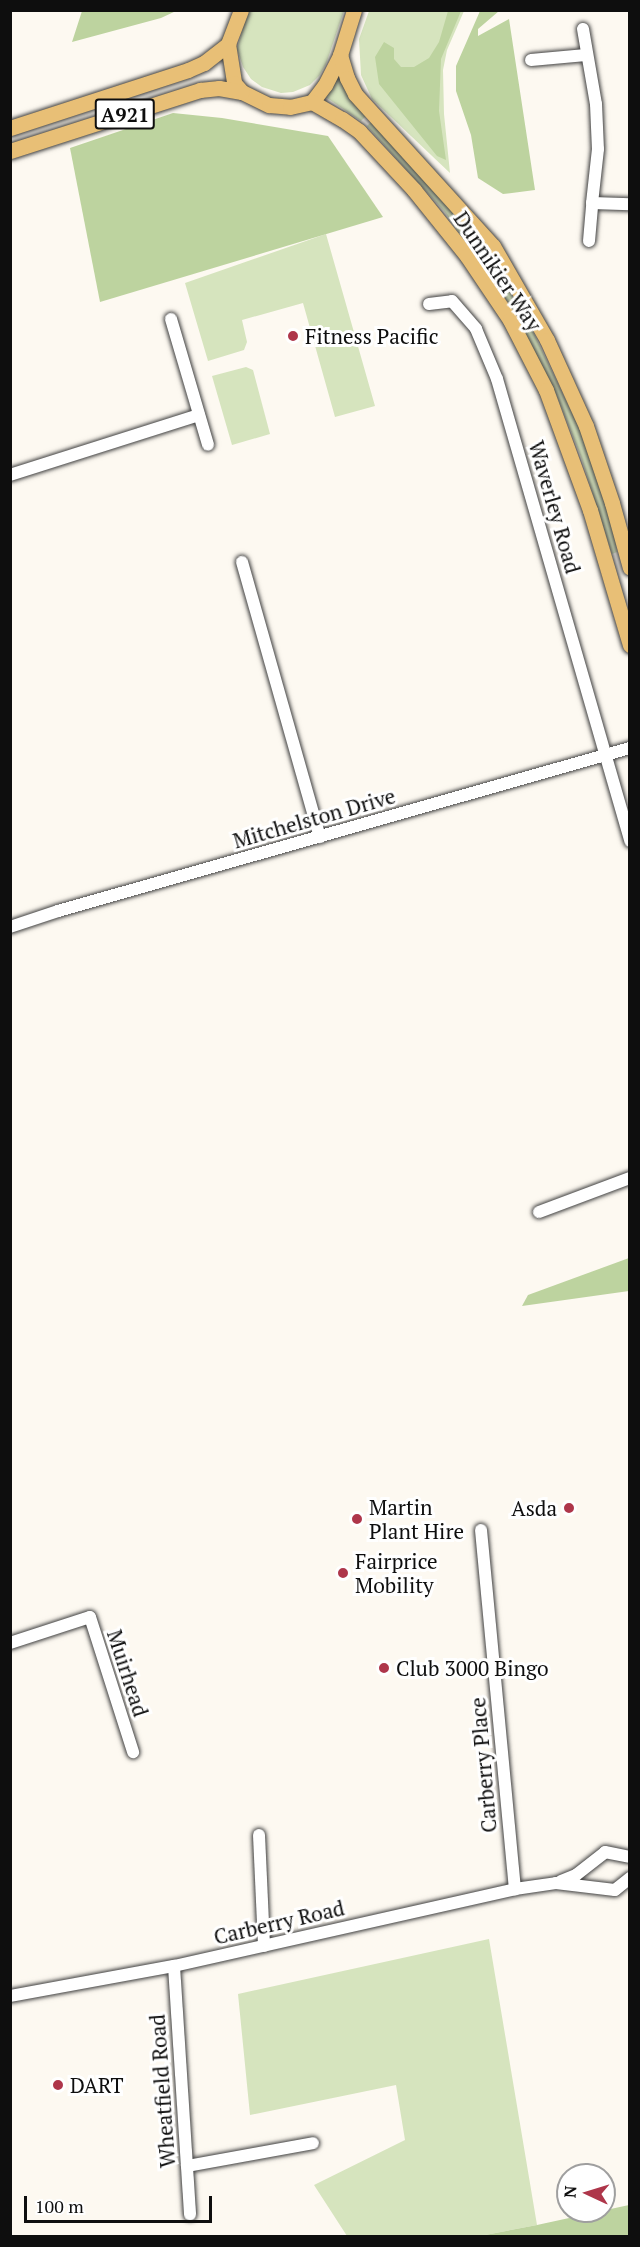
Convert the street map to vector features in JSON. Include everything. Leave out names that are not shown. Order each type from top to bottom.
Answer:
[{"type":"main road","points":[[241,10],[228,44],[234,83],[242,92]]},
{"type":"main road","points":[[312,102],[325,85],[340,55],[354,10]]},
{"type":"main road","name":"A921","points":[[10,128],[188,70],[204,63],[228,44]]},
{"type":"main road","name":"Dunnikier Way","points":[[340,55],[355,94],[493,246],[547,340],[586,426],[630,568]]},
{"type":"main road","name":"A921","points":[[10,151],[200,90],[219,88],[242,92],[269,105],[290,107],[312,102]]},
{"type":"main road","name":"Dunnikier Way","points":[[312,102],[342,118],[359,131],[414,190],[468,256],[510,320],[546,390],[590,510],[630,645]]},
{"type":"street","points":[[583,29],[596,104],[598,138],[589,242]]},
{"type":"street","points":[[531,60],[586,55]]},
{"type":"street","points":[[592,203],[630,204]]},
{"type":"street","name":"Waverley Road","points":[[429,304],[452,301],[476,329],[497,379],[606,755]]},
{"type":"street","points":[[171,318],[208,445]]},
{"type":"street","points":[[10,475],[199,415]]},
{"type":"street","points":[[242,562],[320,837]]},
{"type":"street","name":"Mitchelston Drive","points":[[10,927],[58,911],[630,748]]},
{"type":"street","points":[[606,755],[630,841]]},
{"type":"street","points":[[539,1212],[630,1178]]},
{"type":"street","name":"Carberry Place","points":[[481,1530],[515,1889]]},
{"type":"street","name":"Muirhead","points":[[10,1643],[90,1617],[133,1752]]},
{"type":"street","points":[[259,1835],[264,1946]]},
{"type":"street","name":"Carberry Road","points":[[10,1996],[174,1966],[515,1889],[556,1882],[576,1875],[593,1864],[605,1852],[627,1859]]},
{"type":"street","points":[[593,1864],[593,1879],[602,1889]]},
{"type":"street","name":"Carberry Road","points":[[556,1882],[618,1889],[629,1877]]},
{"type":"street","name":"Wheatfield Road","points":[[174,1966],[190,2214]]},
{"type":"street","points":[[187,2166],[313,2143]]},
{"type":"green space","points":[[82,10],[176,11],[161,18],[72,42]]},
{"type":"green space","points":[[248,11],[344,11],[326,64],[310,85],[293,92],[281,93],[262,87],[251,79],[243,67],[237,49]]},
{"type":"green space","points":[[369,11],[464,11],[447,50],[443,70],[444,114],[450,173],[372,99],[361,75],[359,39]]},
{"type":"green space","points":[[448,11],[461,11],[441,59],[439,111],[446,160],[437,156],[379,84],[375,57],[384,42],[394,48],[394,59],[401,67],[414,67],[429,58],[439,42]]},
{"type":"green space","points":[[480,11],[499,11],[478,29],[478,36],[509,19],[535,190],[503,194],[478,178],[471,135],[456,91],[456,66]]},
{"type":"green space","points":[[338,77],[367,115],[361,121],[324,96]]},
{"type":"green space","points":[[173,113],[222,118],[328,136],[383,217],[100,302],[70,148]]},
{"type":"green space","points":[[372,121],[466,226],[526,317],[581,432],[614,530],[617,552],[612,554],[581,457],[557,396],[511,307],[444,211],[367,126]]},
{"type":"green space","points":[[326,234],[375,406],[335,417],[303,303],[242,320],[247,342],[244,350],[208,361],[185,283]]},
{"type":"green space","points":[[246,367],[253,370],[270,434],[232,445],[212,376]]},
{"type":"green space","points":[[629,1258],[629,1291],[522,1306],[528,1295]]},
{"type":"green space","points":[[489,1939],[537,2225],[480,2236],[347,2236],[314,2185],[405,2140],[396,2085],[250,2115],[238,1994]]},
{"type":"green space","points":[[629,2205],[629,2236],[480,2236],[556,2221],[556,2223],[616,2223],[616,2208]]},
{"type":"place","name":"Fitness Pacific","points":[[293,336]]},
{"type":"place","name":"Asda","points":[[569,1508]]},
{"type":"place","name":"Martin Plant Hire","points":[[357,1519]]},
{"type":"place","name":"Fairprice Mobility","points":[[343,1573]]},
{"type":"place","name":"Club 3000 Bingo","points":[[384,1668]]},
{"type":"place","name":"DART","points":[[58,2085]]}]
